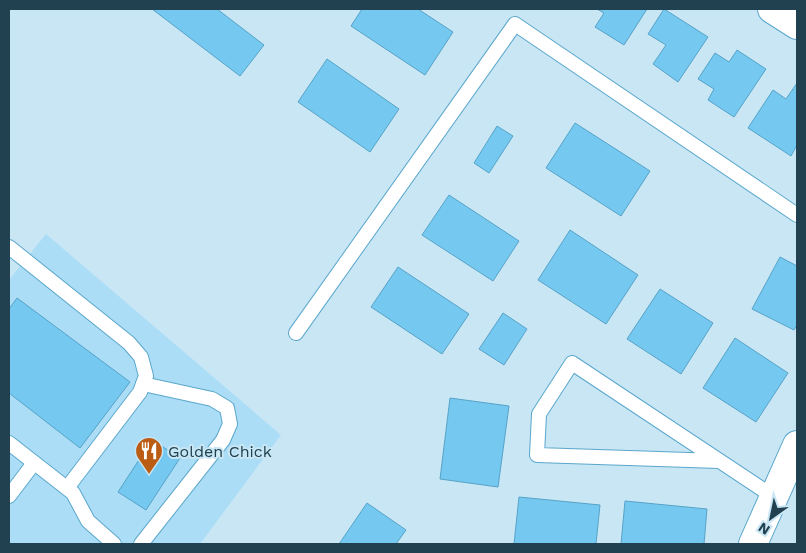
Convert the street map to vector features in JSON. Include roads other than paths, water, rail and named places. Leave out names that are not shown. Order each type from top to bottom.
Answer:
[{"type":"street","points":[[772,9],[797,25]]},
{"type":"street","points":[[753,544],[797,445]]},
{"type":"lane","points":[[296,333],[514,24],[797,215]]},
{"type":"lane","points":[[9,247],[129,343],[141,357],[146,376],[140,392],[66,488]]},
{"type":"lane","points":[[719,461],[538,454],[539,414],[572,363],[774,497]]},
{"type":"lane","points":[[141,544],[223,440],[230,424],[227,408],[212,399],[143,384]]},
{"type":"lane","points":[[9,443],[73,493],[88,521],[114,544]]},
{"type":"lane","points":[[9,496],[34,463]]},
{"type":"place","name":"Golden Chick","points":[[149,475]]}]
